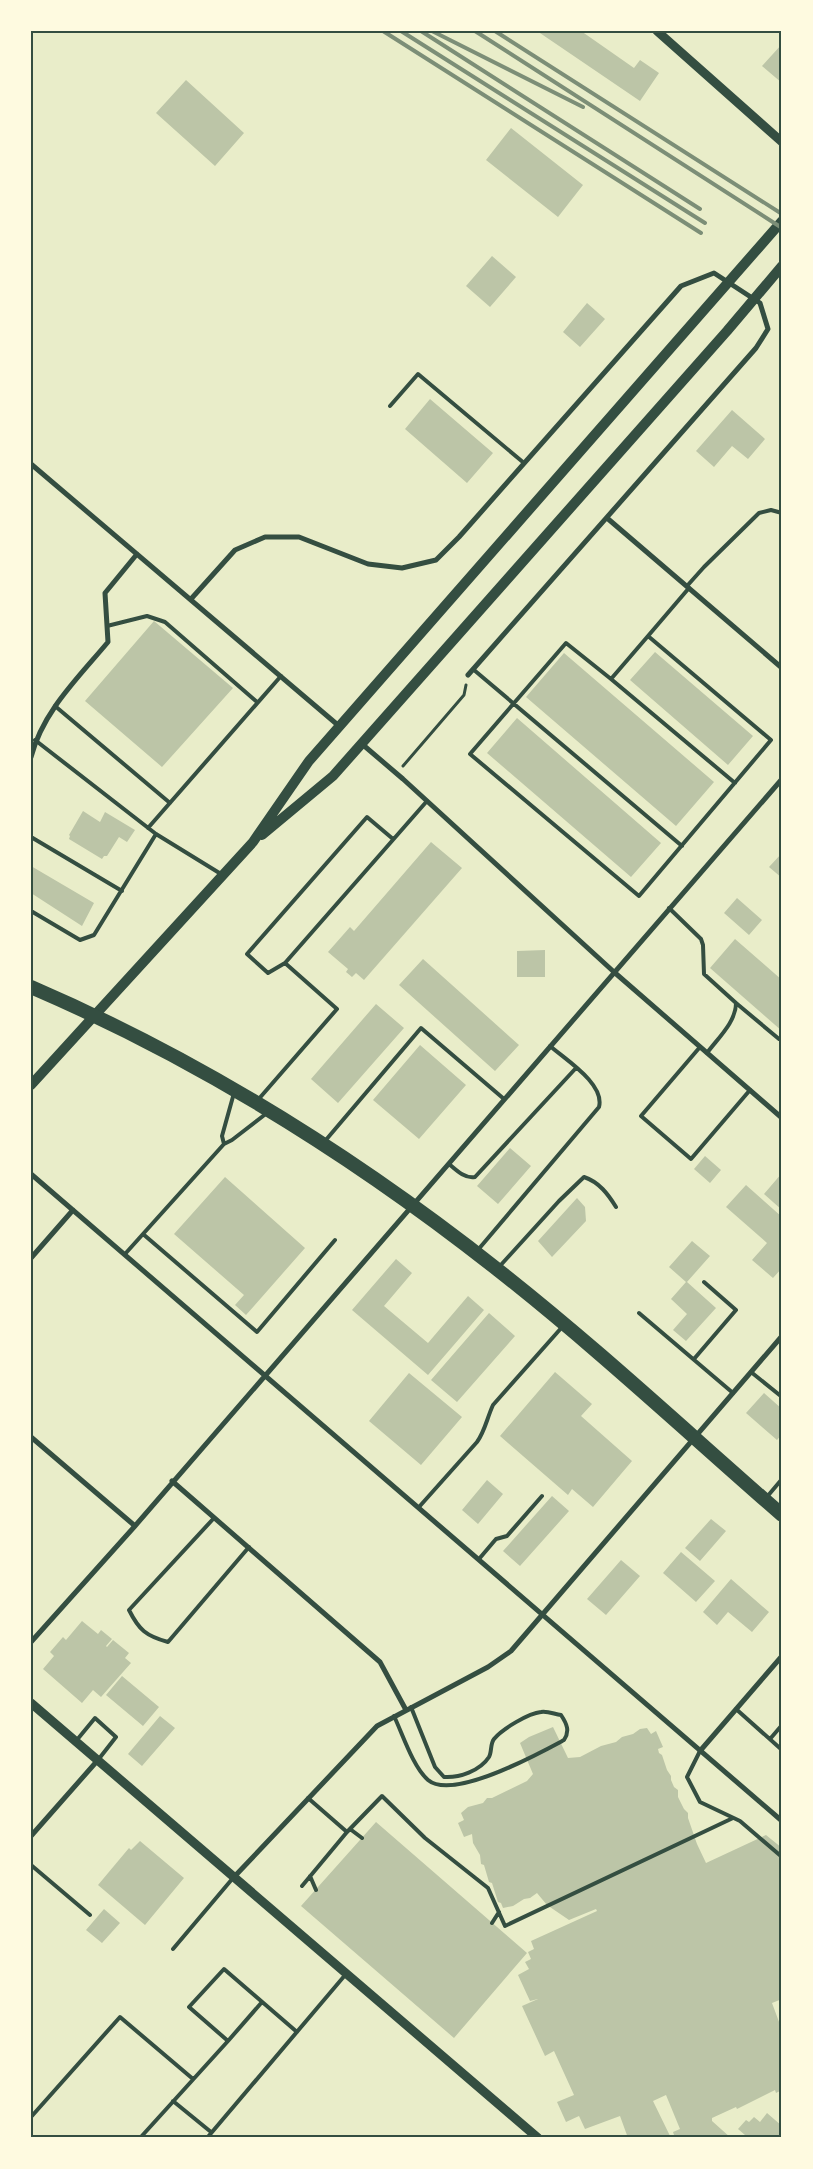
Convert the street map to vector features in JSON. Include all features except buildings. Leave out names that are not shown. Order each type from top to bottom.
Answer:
[{"type":"highway","points":[[31,987],[97,1015],[256,1103],[412,1206],[497,1269],[564,1324],[782,1515]]},
{"type":"main road","points":[[31,1085],[97,1015],[253,842],[309,761],[782,221]]},
{"type":"main road","points":[[253,842],[333,776],[782,266]]},
{"type":"street","points":[[657,31],[782,142]]},
{"type":"street","points":[[191,599],[235,550],[265,537],[299,537],[368,564],[402,568],[436,560],[459,537],[681,286],[714,273],[760,303],[768,329],[756,348],[468,675]]},
{"type":"street","points":[[31,464],[339,726]]},
{"type":"street","points":[[607,518],[782,668]]},
{"type":"street","points":[[31,757],[36,740],[54,705],[108,642],[105,593],[137,554]]},
{"type":"street","points":[[362,744],[614,972],[782,1118]]},
{"type":"street","points":[[31,1642],[135,1526],[782,779]]},
{"type":"street","points":[[31,1174],[266,1374],[782,1821]]},
{"type":"street","points":[[31,1258],[73,1210]]},
{"type":"street","points":[[234,1878],[377,1726],[500,1660],[511,1651],[782,1336]]},
{"type":"street","points":[[31,1437],[135,1526]]},
{"type":"street","points":[[172,1481],[380,1662],[409,1709]]},
{"type":"street","points":[[700,1751],[782,1656]]},
{"type":"street","points":[[31,1703],[538,2138]]},
{"type":"street","points":[[31,1836],[98,1760]]},
{"type":"lane","points":[[390,406],[418,374],[524,463]]},
{"type":"lane","points":[[611,679],[704,567],[759,513],[771,510],[782,514]]},
{"type":"lane","points":[[107,626],[147,616],[165,622],[257,702]]},
{"type":"lane","points":[[648,636],[771,740],[735,783],[682,846],[639,896],[470,754],[566,643],[735,783]]},
{"type":"lane","points":[[474,670],[682,846]]},
{"type":"lane","points":[[148,828],[281,676]]},
{"type":"lane","points":[[54,705],[170,803]]},
{"type":"lane","points":[[36,740],[156,834],[223,875]]},
{"type":"lane","points":[[392,839],[367,817],[247,954],[268,972],[284,963],[427,801]]},
{"type":"lane","points":[[31,911],[80,940],[94,935],[156,834]]},
{"type":"lane","points":[[31,837],[122,891]]},
{"type":"lane","points":[[669,908],[701,939],[704,974],[736,1004],[779,1039]]},
{"type":"lane","points":[[256,1103],[338,1009],[284,963]]},
{"type":"lane","points":[[707,1053],[732,1020],[736,1012],[736,1004]]},
{"type":"lane","points":[[322,1145],[421,1028],[504,1100]]},
{"type":"lane","points":[[475,1253],[599,1107],[601,1100],[599,1092],[589,1079],[550,1046]]},
{"type":"lane","points":[[700,1047],[640,1116],[691,1159],[750,1090]]},
{"type":"lane","points":[[448,1164],[470,1178],[475,1177],[576,1068]]},
{"type":"lane","points":[[224,1144],[222,1136],[235,1091]]},
{"type":"lane","points":[[125,1254],[224,1144],[270,1112]]},
{"type":"lane","points":[[497,1269],[584,1176],[593,1180],[608,1195],[616,1207]]},
{"type":"lane","points":[[143,1234],[257,1332],[335,1240]]},
{"type":"lane","points":[[694,1360],[736,1310],[704,1282]]},
{"type":"lane","points":[[639,1313],[733,1393]]},
{"type":"lane","points":[[419,1507],[485,1431],[488,1416],[493,1405],[564,1324]]},
{"type":"lane","points":[[751,1372],[782,1397]]},
{"type":"lane","points":[[765,1500],[782,1479]]},
{"type":"lane","points":[[479,1559],[496,1539],[507,1536],[542,1496]]},
{"type":"lane","points":[[214,1518],[130,1610],[137,1627],[154,1638],[168,1642],[248,1547]]},
{"type":"lane","points":[[394,1716],[420,1772],[430,1782],[441,1785],[457,1785],[511,1768],[564,1740],[568,1735],[567,1724],[560,1715],[541,1712],[531,1715],[500,1732],[492,1741],[489,1757],[480,1765],[455,1778],[444,1777],[435,1767],[409,1709]]},
{"type":"lane","points":[[736,1709],[782,1750]]},
{"type":"lane","points":[[76,1741],[95,1718],[109,1730],[116,1737],[98,1760]]},
{"type":"lane","points":[[770,1739],[782,1725]]},
{"type":"lane","points":[[700,1751],[687,1777],[700,1802],[740,1821],[782,1857]]},
{"type":"lane","points":[[302,1886],[349,1830],[382,1796],[424,1838],[488,1888],[505,1926],[733,1818]]},
{"type":"lane","points":[[308,1798],[362,1838]]},
{"type":"lane","points":[[31,1865],[90,1915]]},
{"type":"lane","points":[[310,1876],[316,1890]]},
{"type":"lane","points":[[173,1949],[234,1878]]},
{"type":"lane","points":[[492,1923],[499,1912]]},
{"type":"lane","points":[[228,2041],[189,2007],[224,1969],[297,2032]]},
{"type":"lane","points":[[207,2138],[346,1974]]},
{"type":"lane","points":[[140,2138],[262,2002]]},
{"type":"lane","points":[[31,2117],[120,2018],[193,2079]]},
{"type":"lane","points":[[173,2101],[211,2132]]},
{"type":"path","points":[[396,774],[464,695],[468,675]]},
{"type":"railway","points":[[383,31],[701,233]]},
{"type":"railway","points":[[401,31],[705,223]]},
{"type":"railway","points":[[421,31],[700,209]]},
{"type":"railway","points":[[432,31],[583,107]]},
{"type":"railway","points":[[475,31],[782,228]]},
{"type":"railway","points":[[495,31],[782,214]]}]
